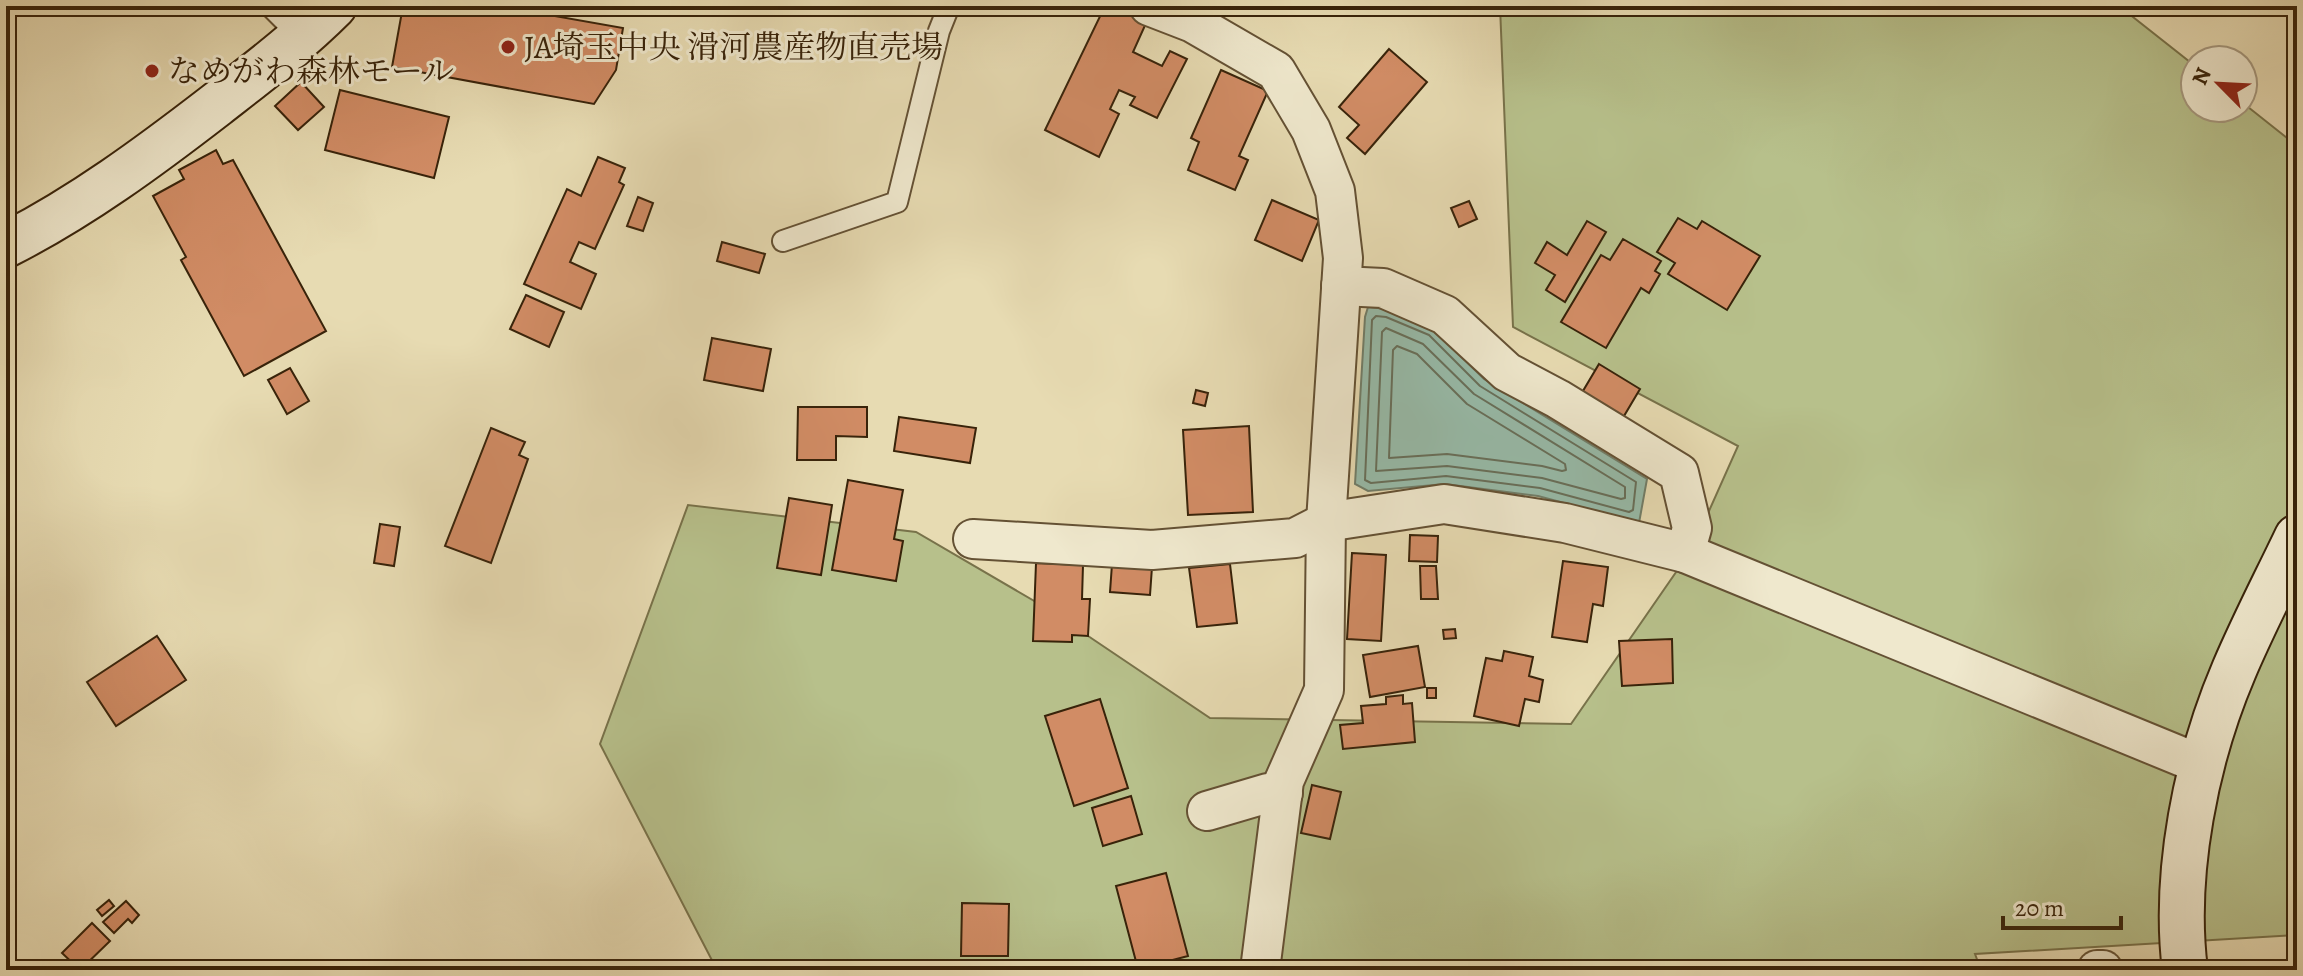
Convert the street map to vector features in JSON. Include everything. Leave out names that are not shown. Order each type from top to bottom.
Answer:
[{"type":"street","points":[[6,245],[40,228],[156,151],[302,38],[334,6]]},
{"type":"street","points":[[1149,6],[1193,23],[1276,71],[1311,130],[1335,191],[1343,258],[1326,522],[1324,690],[1284,781],[1260,970]]},
{"type":"street","points":[[1341,286],[1383,288],[1445,315],[1507,372],[1558,399],[1679,473],[1692,528],[1685,553]]},
{"type":"street","points":[[973,539],[1152,550],[1295,538],[1326,522],[1444,504],[1565,523],[1685,553],[2202,765]]},
{"type":"street","points":[[2185,970],[2184,868],[2202,765],[2233,672],[2297,537]]},
{"type":"street","points":[[1207,811],[1268,793],[1283,793]]},
{"type":"lane","points":[[270,6],[302,38]]},
{"type":"lane","points":[[783,241],[897,202],[939,31],[949,6]]},
{"type":"green space","points":[[1500,6],[2119,6],[2179,53],[2179,124],[2259,124],[2259,116],[2297,146],[2297,935],[1975,954],[1981,970],[717,970],[600,744],[688,505],[916,532],[1048,609],[1210,718],[1571,724],[1692,549],[1738,446],[1513,327]]},
{"type":"water","points":[[1368,307],[1387,309],[1433,329],[1484,379],[1647,479],[1639,523],[1538,496],[1445,484],[1368,491],[1355,484]]},
{"type":"building","name":"JA埼玉中央 滑河農産物直売場","points":[[403,6],[498,6],[623,28],[616,70],[594,104],[392,67]]},
{"type":"building","points":[[1105,6],[1115,6],[1147,21],[1133,52],[1162,66],[1170,51],[1187,59],[1157,118],[1130,105],[1135,97],[1119,90],[1110,109],[1119,114],[1099,157],[1045,130]]},
{"type":"building","points":[[1389,49],[1427,82],[1365,154],[1347,138],[1359,125],[1339,107]]},
{"type":"building","points":[[1221,70],[1268,91],[1239,156],[1248,160],[1235,190],[1188,170],[1199,142],[1191,138]]},
{"type":"building","points":[[301,82],[324,107],[298,130],[275,106]]},
{"type":"building","points":[[340,90],[449,117],[434,178],[325,150]]},
{"type":"building","points":[[216,150],[223,164],[233,160],[326,331],[244,376],[181,260],[186,257],[153,196],[184,179],[179,170]]},
{"type":"building","points":[[598,157],[625,168],[619,182],[624,185],[595,249],[579,242],[570,262],[596,274],[581,309],[524,284],[567,189],[581,196]]},
{"type":"building","points":[[638,197],[653,203],[643,231],[627,226]]},
{"type":"building","points":[[1272,200],[1319,220],[1302,261],[1255,240]]},
{"type":"building","points":[[1469,201],[1477,219],[1459,227],[1451,208]]},
{"type":"building","points":[[1678,218],[1697,229],[1702,221],[1760,256],[1727,310],[1668,274],[1675,263],[1657,252]]},
{"type":"building","points":[[1587,221],[1606,232],[1565,302],[1546,290],[1555,275],[1535,263],[1547,242],[1567,255]]},
{"type":"building","points":[[1623,239],[1661,261],[1655,271],[1660,274],[1649,293],[1641,288],[1606,348],[1561,322],[1601,255],[1610,260]]},
{"type":"building","points":[[722,242],[765,254],[759,273],[717,261]]},
{"type":"building","points":[[526,295],[564,312],[549,347],[510,329]]},
{"type":"building","points":[[712,338],[771,349],[763,391],[704,380]]},
{"type":"building","points":[[1599,364],[1640,389],[1621,421],[1580,396]]},
{"type":"building","points":[[290,368],[309,401],[287,414],[268,380]]},
{"type":"building","points":[[1196,390],[1208,393],[1205,406],[1193,403]]},
{"type":"building","points":[[798,407],[867,407],[867,437],[836,436],[836,460],[797,460]]},
{"type":"building","points":[[899,417],[976,428],[970,463],[894,451]]},
{"type":"building","points":[[1249,426],[1253,512],[1188,515],[1183,430]]},
{"type":"building","points":[[491,428],[525,442],[519,455],[528,459],[491,563],[445,546]]},
{"type":"building","points":[[848,480],[903,490],[894,539],[903,541],[896,581],[832,570]]},
{"type":"building","points":[[789,498],[832,505],[821,575],[777,568]]},
{"type":"building","points":[[380,524],[400,527],[394,566],[374,563]]},
{"type":"building","points":[[1410,535],[1438,536],[1437,562],[1409,561]]},
{"type":"building","points":[[1352,553],[1386,555],[1381,641],[1347,639]]},
{"type":"building","points":[[1563,561],[1608,567],[1603,606],[1593,604],[1587,642],[1552,637]]},
{"type":"building","points":[[1036,563],[1083,565],[1082,599],[1090,599],[1088,636],[1072,635],[1072,642],[1033,641]]},
{"type":"building","points":[[1112,564],[1152,567],[1150,595],[1110,592]]},
{"type":"building","points":[[1230,564],[1237,623],[1197,627],[1189,568]]},
{"type":"building","points":[[1420,566],[1436,566],[1438,599],[1421,599]]},
{"type":"building","points":[[1455,629],[1456,638],[1444,639],[1443,630]]},
{"type":"building","points":[[157,636],[186,680],[116,726],[87,682]]},
{"type":"building","points":[[1672,639],[1673,683],[1622,686],[1619,641]]},
{"type":"building","points":[[1418,646],[1425,687],[1370,697],[1363,655]]},
{"type":"building","points":[[1504,651],[1533,657],[1529,676],[1543,680],[1539,702],[1525,699],[1519,726],[1474,716],[1486,658],[1502,661]]},
{"type":"building","points":[[1427,688],[1436,688],[1436,698],[1427,698]]},
{"type":"building","points":[[1403,695],[1403,704],[1412,703],[1415,742],[1343,749],[1340,725],[1363,723],[1361,706],[1386,704],[1386,697]]},
{"type":"building","points":[[1100,699],[1128,788],[1074,806],[1045,716]]},
{"type":"building","points":[[1312,785],[1341,792],[1330,839],[1301,833]]},
{"type":"building","points":[[1131,796],[1142,834],[1103,846],[1092,808]]},
{"type":"building","points":[[1166,873],[1188,956],[1138,969],[1116,886]]},
{"type":"building","points":[[109,900],[114,906],[102,916],[97,910]]},
{"type":"building","points":[[126,901],[139,915],[132,923],[128,919],[114,933],[103,922]]},
{"type":"building","points":[[962,903],[1009,904],[1008,956],[961,956]]},
{"type":"building","points":[[92,923],[110,941],[80,970],[62,953]]},
{"type":"place","name":"JA埼玉中央 滑河農産物直売場","points":[[508,47]]},
{"type":"place","name":"なめがわ森林モール","points":[[152,71]]}]
